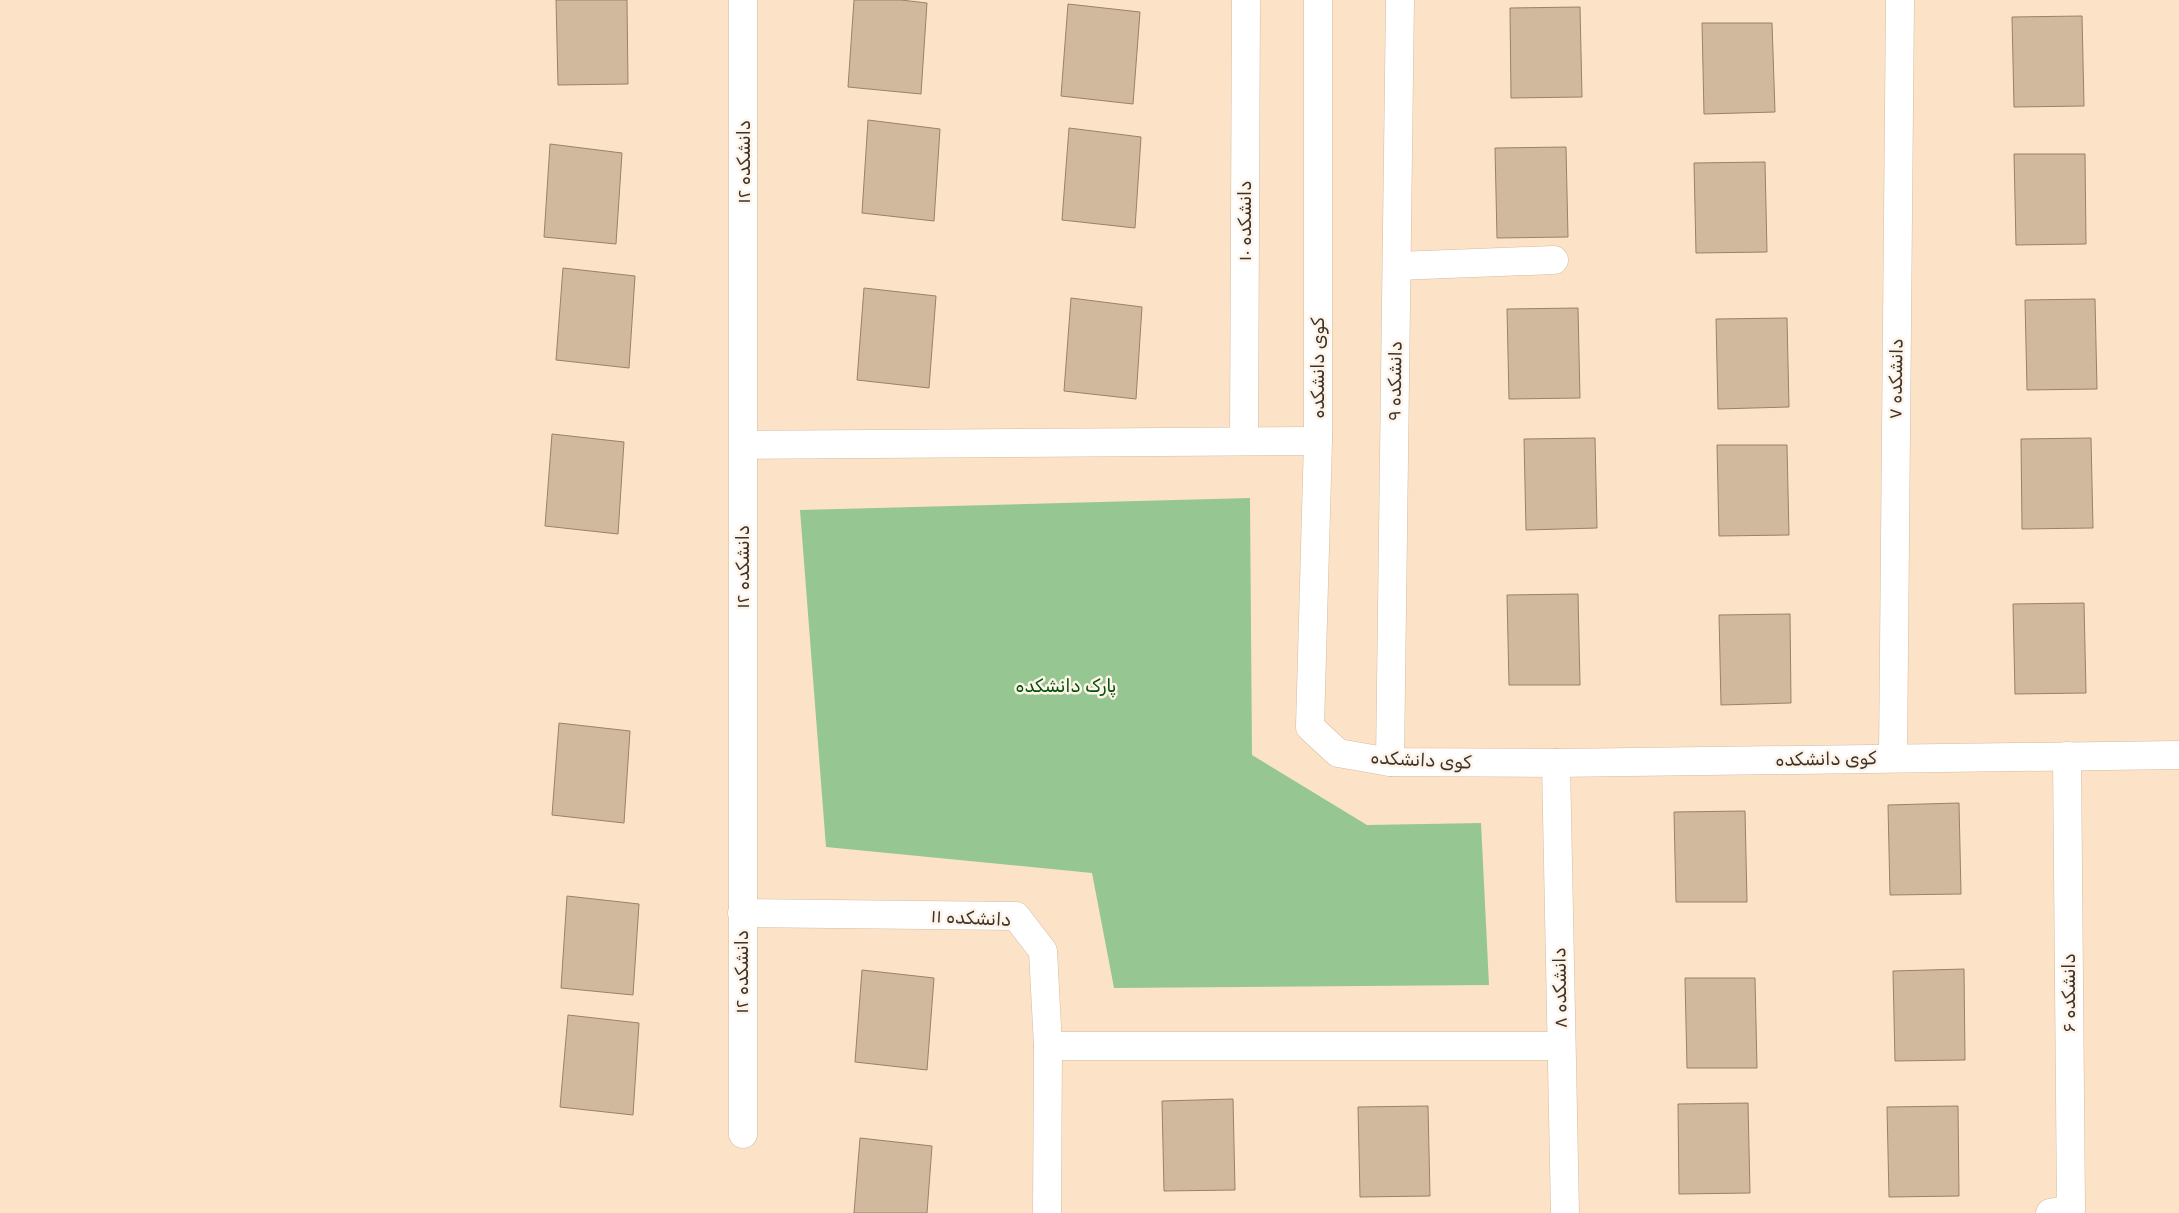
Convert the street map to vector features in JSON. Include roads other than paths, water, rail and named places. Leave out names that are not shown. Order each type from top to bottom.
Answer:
[{"type":"street","name":"دانشکده ۱۲","points":[[742,1134],[743,0]]},
{"type":"street","name":"دانشکده ۱۰","points":[[1244,441],[1246,0]]},
{"type":"street","name":"کوی دانشکده","points":[[1318,0],[1318,441],[1310,727],[1338,753],[1390,762],[1556,763],[2179,755]]},
{"type":"street","name":"دانشکده ۹","points":[[1390,762],[1400,0]]},
{"type":"street","name":"دانشکده ۷","points":[[1892,758],[1900,0]]},
{"type":"street","points":[[1396,266],[1554,260]]},
{"type":"street","points":[[744,445],[1318,441]]},
{"type":"street","name":"دانشکده ۶","points":[[2050,1213],[2071,1209],[2067,756]]},
{"type":"street","name":"دانشکده ۸","points":[[1556,763],[1565,1213]]},
{"type":"street","name":"دانشکده ۱۱","points":[[742,913],[1016,916],[1043,951],[1048,1046],[1047,1213]]},
{"type":"street","points":[[1048,1046],[1561,1046]]},
{"type":"park label","name":"پارک دانشکده","points":[[1066,686]]}]
